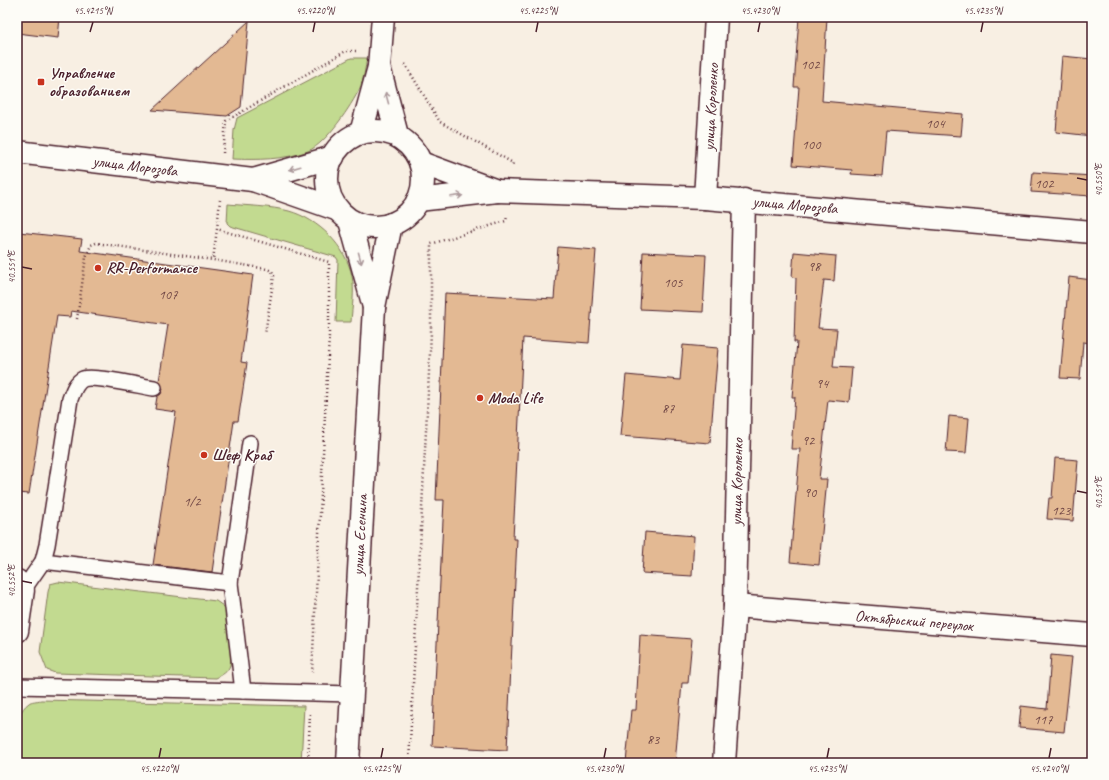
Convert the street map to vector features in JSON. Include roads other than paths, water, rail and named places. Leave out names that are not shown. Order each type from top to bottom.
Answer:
[{"type":"street","points":[[361,133],[379,67],[383,17]]},
{"type":"street","name":"улица Короленко","points":[[705,198],[716,17]]},
{"type":"street","points":[[379,67],[397,136]]},
{"type":"street","points":[[253,180],[343,215],[372,227],[391,224],[407,215],[418,200],[424,182],[421,163],[412,147],[397,136],[379,131],[361,133],[344,142],[333,157],[328,175],[328,194],[343,215],[374,307]]},
{"type":"street","name":"улица Морозова","points":[[17,152],[253,180]]},
{"type":"street","points":[[253,180],[333,157]]},
{"type":"street","points":[[421,163],[497,191]]},
{"type":"street","points":[[418,200],[497,191]]},
{"type":"street","name":"улица Морозова","points":[[497,191],[744,200],[1092,232]]},
{"type":"street","name":"улица Короленко","points":[[724,763],[735,606],[744,200]]},
{"type":"street","points":[[374,307],[391,224]]},
{"type":"street","name":"улица Есенина","points":[[348,763],[374,307]]},
{"type":"street","points":[[17,631],[20,586]]},
{"type":"street","name":"Октябрьский переулок","points":[[735,606],[1092,635]]},
{"type":"lane","points":[[20,586],[43,561],[47,545],[70,399],[74,387],[84,379],[95,378],[154,388]]},
{"type":"lane","points":[[243,692],[230,582],[250,443]]},
{"type":"lane","points":[[43,561],[230,582]]},
{"type":"lane","points":[[17,686],[351,694]]},
{"type":"place","name":"Управление образованием","points":[[41,82]]},
{"type":"place","name":"RR-Performance","points":[[98,268]]},
{"type":"place","name":"Moda Life","points":[[480,398]]},
{"type":"place","name":"Шеф Краб","points":[[204,455]]}]
